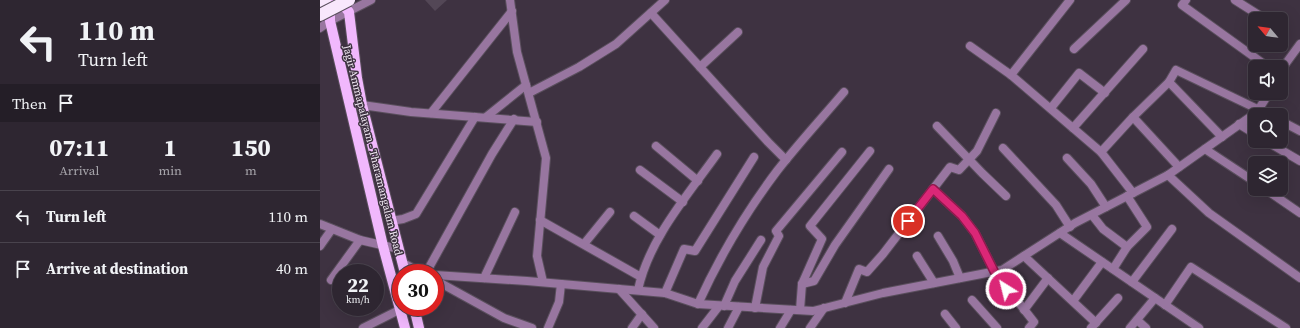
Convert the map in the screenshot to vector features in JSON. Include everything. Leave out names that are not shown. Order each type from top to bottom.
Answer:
[{"type":"highway","points":[[320,3],[326,0]]},
{"type":"highway","points":[[325,18],[349,6]]},
{"type":"main road","name":"Jagir Ammapalayam - Tharamangalam Road","points":[[330,0],[325,18],[392,278]]},
{"type":"main road","points":[[339,0],[349,6]]},
{"type":"main road","name":"Jagir Ammapalayam - Tharamangalam Road","points":[[349,6],[357,78],[362,105],[403,263]]},
{"type":"main road","name":"Jagir Ammapalayam - Tharamangalam Road","points":[[402,316],[405,328]]},
{"type":"main road","points":[[416,316],[419,328]]},
{"type":"street","points":[[349,6],[371,0]]},
{"type":"street","points":[[510,0],[517,52],[546,158],[537,256],[543,282]]},
{"type":"street","points":[[529,93],[616,44],[665,0]]},
{"type":"street","points":[[1011,75],[1070,0]]},
{"type":"street","points":[[1074,49],[1126,0]]},
{"type":"street","points":[[1186,0],[1182,5],[1258,60]]},
{"type":"street","points":[[1235,0],[1254,12]]},
{"type":"street","points":[[431,113],[512,11]]},
{"type":"street","points":[[651,13],[786,160]]},
{"type":"street","points":[[320,28],[325,18]]},
{"type":"street","points":[[700,67],[738,32]]},
{"type":"street","points":[[1288,60],[1300,44]]},
{"type":"street","points":[[970,46],[1011,75],[1101,152],[1130,195],[1147,227],[1128,247],[1113,269]]},
{"type":"street","points":[[1073,128],[1143,49]]},
{"type":"street","points":[[1101,152],[1169,82],[1176,70],[1256,108]]},
{"type":"street","points":[[1051,108],[1078,72],[1105,93]]},
{"type":"street","points":[[1169,82],[1222,137]]},
{"type":"street","points":[[486,117],[526,85]]},
{"type":"street","points":[[698,304],[710,277],[729,244],[777,171],[844,92]]},
{"type":"street","points":[[362,105],[431,113],[537,122]]},
{"type":"street","points":[[845,303],[859,269],[867,272],[883,254],[950,167],[959,170],[970,159],[977,151],[996,113]]},
{"type":"street","points":[[391,221],[403,219],[416,214],[475,116]]},
{"type":"street","points":[[1133,118],[1179,167]]},
{"type":"street","points":[[444,276],[543,282],[638,290],[665,293],[698,304],[812,311],[934,283],[1002,270],[1070,227],[1168,175],[1248,118]]},
{"type":"street","points":[[431,264],[492,154],[514,119]]},
{"type":"street","points":[[1240,124],[1248,129]]},
{"type":"street","points":[[1288,124],[1299,128]]},
{"type":"street","points":[[937,126],[1006,196]]},
{"type":"street","points":[[656,146],[698,181]]},
{"type":"street","points":[[1003,148],[1056,205],[1070,227]]},
{"type":"street","points":[[1278,148],[1300,161]]},
{"type":"street","points":[[1205,149],[1248,177]]},
{"type":"street","points":[[780,328],[796,310],[802,284],[822,239],[810,226],[870,151]]},
{"type":"street","points":[[755,308],[763,267],[779,236],[776,231],[842,152]]},
{"type":"street","points":[[638,290],[641,277],[660,235],[717,154]]},
{"type":"street","points":[[665,293],[684,249],[695,251],[754,157]]},
{"type":"street","points":[[1067,158],[1091,184],[1106,207]]},
{"type":"street","points":[[802,284],[814,281],[836,245],[889,169]]},
{"type":"street","points":[[640,170],[683,202]]},
{"type":"street","points":[[1168,175],[1209,214],[1300,278]]},
{"type":"street","points":[[933,189],[962,216],[975,233],[994,271],[1024,310],[1032,325],[1040,328]]},
{"type":"street","points":[[1275,196],[1300,213]]},
{"type":"street","points":[[484,278],[515,212]]},
{"type":"street","points":[[584,244],[610,212]]},
{"type":"street","points":[[1092,215],[1103,229],[1128,247]]},
{"type":"street","points":[[634,216],[660,235]]},
{"type":"street","points":[[540,220],[641,277]]},
{"type":"street","points":[[320,224],[360,240],[399,249]]},
{"type":"street","points":[[320,246],[332,229]]},
{"type":"street","points":[[1132,282],[1172,229]]},
{"type":"street","points":[[1060,233],[1199,328]]},
{"type":"street","points":[[938,236],[953,261],[960,278]]},
{"type":"street","points":[[331,280],[360,240]]},
{"type":"street","points":[[702,328],[722,306],[734,281],[761,240]]},
{"type":"street","points":[[917,256],[934,283]]},
{"type":"street","points":[[1024,256],[1073,301],[1094,325],[1118,298]]},
{"type":"street","points":[[1073,301],[1102,262]]},
{"type":"street","points":[[1165,305],[1192,266],[1275,325],[1286,328]]},
{"type":"street","points":[[1024,310],[1048,278]]},
{"type":"street","points":[[548,328],[559,302],[561,284]]},
{"type":"street","points":[[444,285],[504,318],[532,328]]},
{"type":"street","points":[[619,289],[654,328]]},
{"type":"street","points":[[1130,328],[1155,298]]},
{"type":"street","points":[[972,300],[997,328]]},
{"type":"street","points":[[728,328],[738,307]]},
{"type":"street","points":[[810,328],[824,308]]},
{"type":"street","points":[[363,328],[392,314]]},
{"type":"street","points":[[632,328],[642,314]]},
{"type":"street","points":[[945,314],[956,328]]},
{"type":"street","points":[[1137,320],[1146,328]]},
{"type":"building","points":[[425,0],[447,0],[435,11]]},
{"type":"route","points":[[908,221],[933,189],[962,216],[975,233],[994,271],[1006,289]]}]
